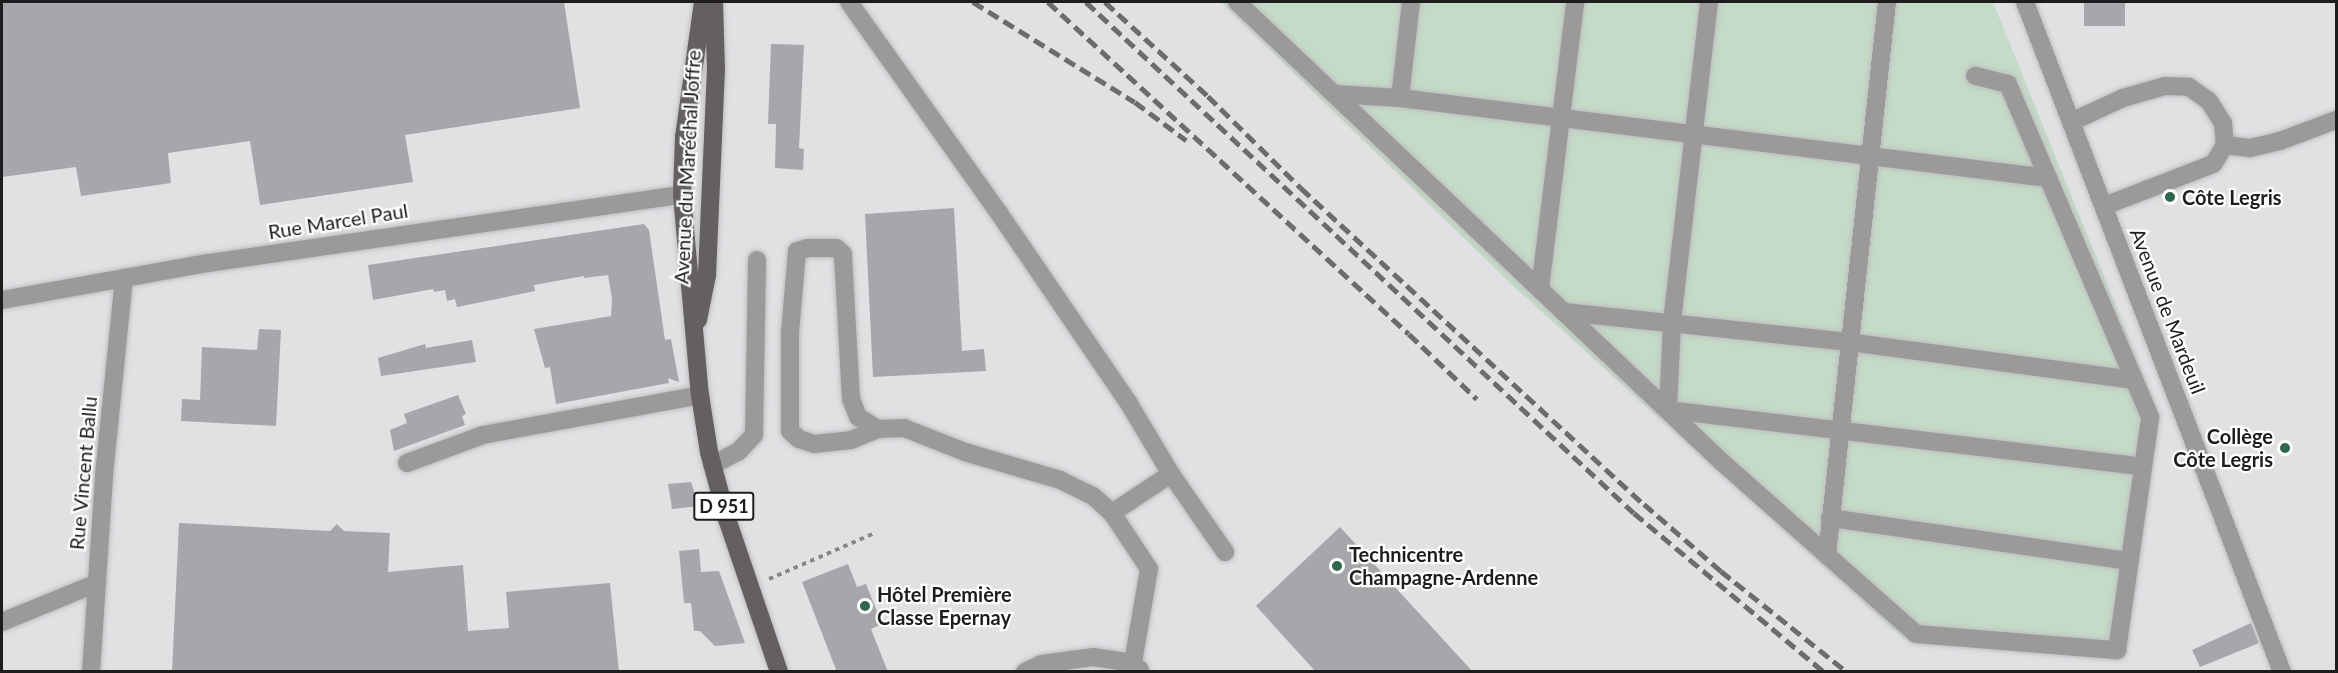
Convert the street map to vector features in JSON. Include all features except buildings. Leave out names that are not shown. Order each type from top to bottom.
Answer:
[{"type":"main road","name":"Avenue du Maréchal Joffre","points":[[703,2],[684,138],[682,195],[700,395],[712,465],[727,519],[752,586],[779,672]]},
{"type":"main road","name":"Avenue du Maréchal Joffre","points":[[695,333],[707,275],[716,70],[714,2]]},
{"type":"street","points":[[849,2],[999,213],[1128,402],[1171,474],[1225,552]]},
{"type":"street","points":[[1237,2],[1668,410],[1916,634],[2117,650],[2150,417],[2008,84],[1975,76]]},
{"type":"street","points":[[1400,98],[1410,2]]},
{"type":"street","points":[[1540,289],[1575,2]]},
{"type":"street","points":[[1668,410],[1672,324],[1709,2]]},
{"type":"street","points":[[1827,555],[1838,430],[1887,2]]},
{"type":"street","name":"Avenue de Mardeuil","points":[[2025,2],[2282,672]]},
{"type":"street","points":[[2071,122],[2123,98],[2165,86],[2189,87],[2209,101],[2223,123],[2225,145],[2213,164],[2104,206]]},
{"type":"street","points":[[1335,94],[1400,98],[2048,178]]},
{"type":"street","points":[[2225,145],[2250,148],[2280,141],[2337,120]]},
{"type":"street","name":"Rue Marcel Paul","points":[[2,300],[124,278],[426,230],[682,195]]},
{"type":"street","points":[[879,429],[858,417],[851,399],[843,254],[836,248],[808,248],[796,251],[790,333],[790,431],[799,439],[814,444],[852,440],[879,429],[904,428],[965,452],[1060,480],[1093,496],[1112,513],[1149,570],[1137,667],[1092,657],[1042,664],[1024,672]]},
{"type":"street","points":[[712,465],[739,451],[754,435],[757,260]]},
{"type":"street","name":"Rue Vincent Ballu","points":[[91,672],[104,475],[124,278]]},
{"type":"street","points":[[1564,312],[1849,342],[2134,380]]},
{"type":"street","points":[[407,463],[483,435],[700,395]]},
{"type":"street","points":[[1668,410],[2143,467]]},
{"type":"street","points":[[1112,513],[1171,474]]},
{"type":"street","points":[[1830,518],[2129,561]]},
{"type":"street","points":[[7,620],[97,583]]},
{"type":"path","points":[[752,586],[876,533]]},
{"type":"green space","points":[[1221,2],[1993,2],[2160,415],[2127,653],[1904,639],[1512,285]]},
{"type":"railway","points":[[973,2],[1135,102],[1186,140]]},
{"type":"railway","points":[[1048,2],[1477,399]]},
{"type":"railway","points":[[1086,2],[1634,513],[1824,672]]},
{"type":"railway","points":[[1105,2],[1208,96],[1301,188],[1644,504],[1721,571],[1847,672]]},
{"type":"place","name":"Côte Legris","points":[[2170,197]]},
{"type":"place","name":"Collège Côte Legris","points":[[2285,448]]},
{"type":"place","name":"Technicentre Champagne-Ardenne","points":[[1337,566]]},
{"type":"place","name":"Hôtel Première Classe Epernay","points":[[865,606]]}]
